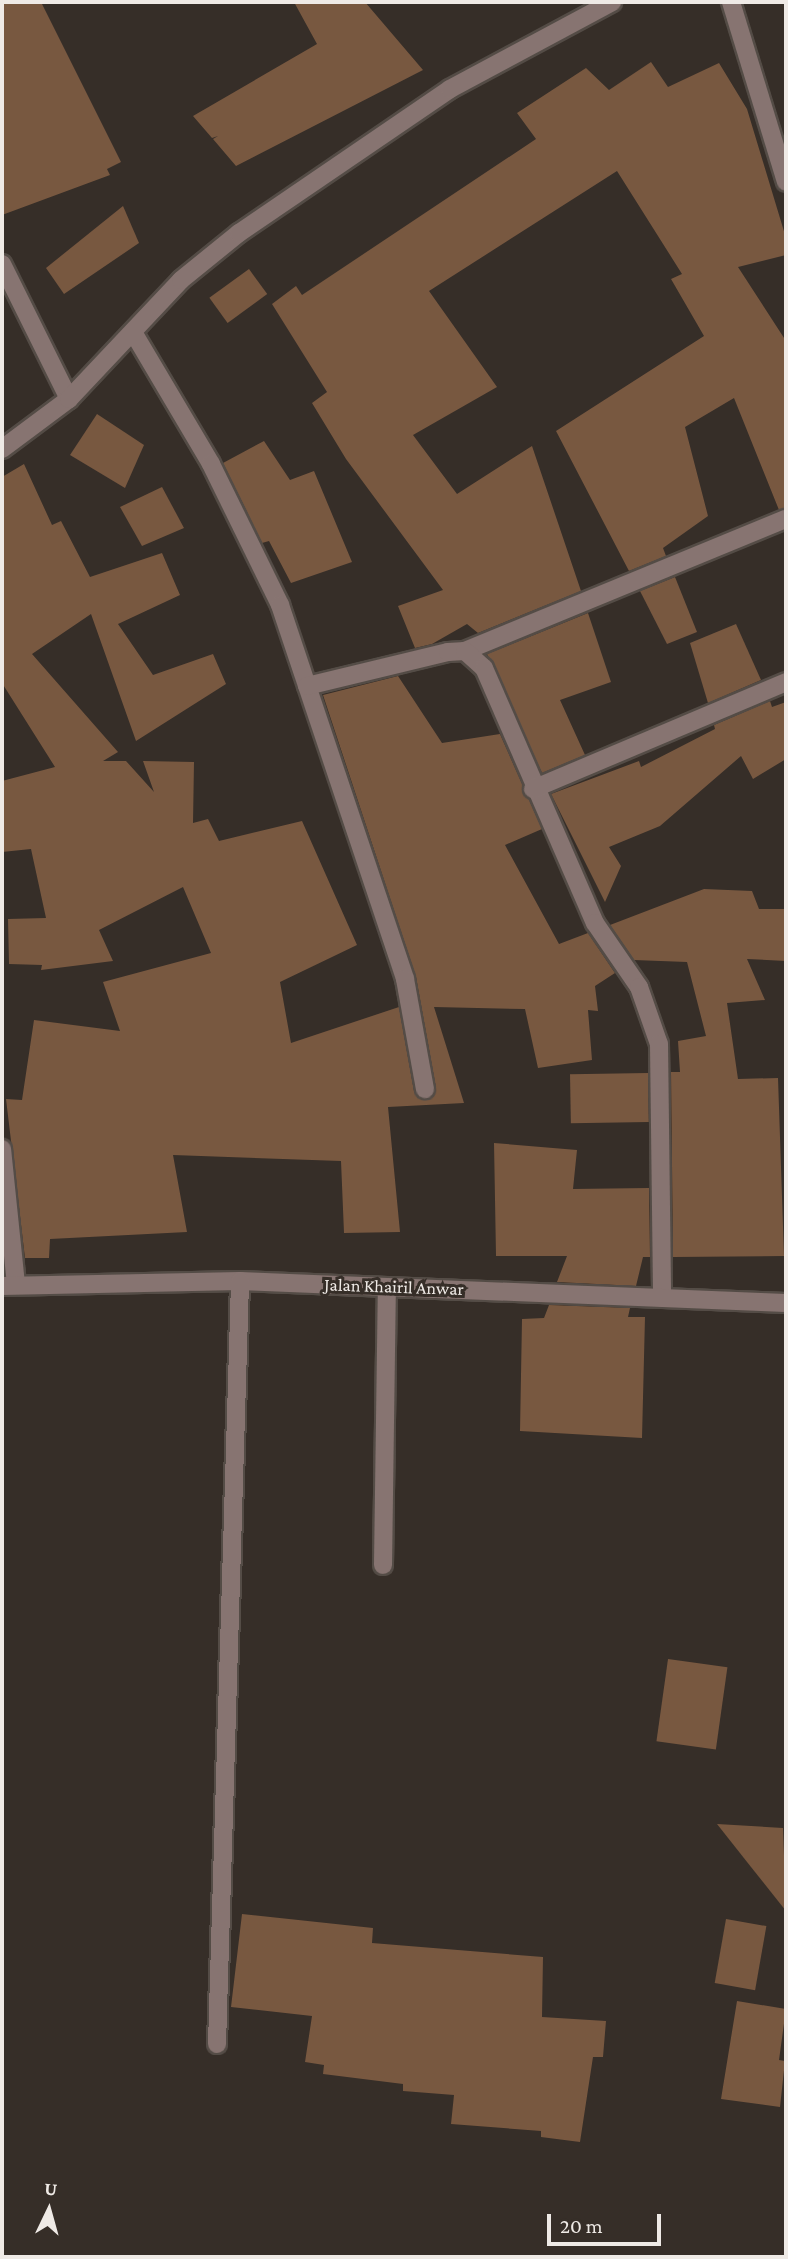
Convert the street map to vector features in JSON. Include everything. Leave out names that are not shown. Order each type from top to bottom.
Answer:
[{"type":"street","points":[[2,449],[69,399],[181,280],[261,217],[450,89],[612,2]]},
{"type":"street","points":[[731,2],[786,182]]},
{"type":"street","points":[[2,264],[69,399]]},
{"type":"street","points":[[132,332],[211,464],[280,605],[405,979],[425,1089]]},
{"type":"street","points":[[307,686],[465,651],[786,519]]},
{"type":"street","points":[[465,651],[484,668],[533,789],[595,923],[639,987],[659,1044],[662,1298]]},
{"type":"street","points":[[533,789],[786,682]]},
{"type":"street","points":[[2,1149],[9,1285]]},
{"type":"street","points":[[217,2044],[240,1281]]},
{"type":"street","name":"Jalan Khairil Anwar","points":[[9,1285],[240,1281],[786,1303]]},
{"type":"street","points":[[383,1565],[387,1287]]},
{"type":"building","points":[[2,2],[41,2],[121,162],[107,169],[110,175],[2,215]]},
{"type":"building","points":[[294,2],[365,2],[423,70],[236,166],[213,139],[218,136],[212,138],[193,116],[317,44]]},
{"type":"building","points":[[651,62],[668,87],[719,63],[747,109],[786,238],[786,255],[738,267],[786,341],[786,508],[779,510],[734,398],[685,427],[708,516],[663,548],[666,556],[629,571],[556,431],[704,336],[671,279],[682,274],[617,171],[429,291],[497,387],[413,435],[457,494],[532,446],[581,591],[478,633],[467,624],[432,644],[415,648],[398,606],[443,590],[346,459],[312,403],[327,392],[272,304],[296,286],[302,295],[536,139],[517,113],[586,68],[609,90]]},
{"type":"building","points":[[123,206],[139,243],[64,294],[46,268]]},
{"type":"building","points":[[249,269],[267,294],[228,323],[209,298]]},
{"type":"building","points":[[97,414],[144,445],[125,488],[70,455]]},
{"type":"building","points":[[264,441],[290,480],[314,471],[352,562],[291,583],[269,541],[262,543],[223,463]]},
{"type":"building","points":[[24,464],[52,525],[61,521],[90,577],[162,553],[180,595],[118,624],[153,675],[213,654],[226,684],[136,741],[91,614],[32,654],[118,752],[103,761],[126,761],[154,792],[143,761],[194,762],[193,823],[208,819],[219,841],[302,821],[357,945],[280,982],[291,1043],[399,1007],[414,1091],[422,1100],[433,1097],[436,1088],[416,977],[323,695],[398,676],[442,743],[500,734],[542,829],[505,845],[559,944],[588,933],[615,973],[595,986],[598,1011],[588,1010],[592,1060],[538,1068],[525,1009],[434,1007],[464,1103],[388,1107],[400,1232],[344,1233],[341,1161],[173,1155],[187,1232],[50,1239],[49,1258],[25,1258],[6,1099],[22,1100],[34,1020],[120,1031],[103,982],[211,953],[183,887],[99,930],[113,961],[41,970],[42,965],[9,964],[8,919],[46,918],[31,849],[2,852],[2,781],[55,767],[2,683],[2,477]]},
{"type":"building","points":[[162,487],[184,528],[142,546],[120,507]]},
{"type":"building","points":[[675,577],[697,632],[667,644],[640,591]]},
{"type":"building","points":[[588,613],[611,682],[560,700],[585,755],[542,773],[487,654]]},
{"type":"building","points":[[736,624],[761,680],[708,703],[690,643]]},
{"type":"building","points":[[770,701],[772,707],[786,702],[786,759],[753,779],[741,756],[660,826],[609,847],[621,866],[605,902],[551,794],[639,761],[641,767],[715,729],[714,725]]},
{"type":"building","points":[[704,889],[752,891],[759,909],[786,909],[786,961],[747,959],[765,1000],[727,1003],[738,1079],[778,1078],[784,1256],[673,1257],[671,1072],[680,1072],[678,1041],[706,1036],[687,962],[634,960],[610,925]]},
{"type":"building","points":[[648,1073],[649,1122],[571,1123],[570,1074]]},
{"type":"building","points":[[494,1143],[577,1150],[573,1189],[649,1188],[650,1257],[643,1257],[636,1286],[557,1282],[567,1256],[496,1256]]},
{"type":"building","points":[[549,1305],[630,1308],[628,1317],[645,1317],[642,1438],[520,1431],[522,1319],[544,1318]]},
{"type":"building","points":[[668,1659],[727,1667],[716,1750],[656,1741]]},
{"type":"building","points":[[717,1824],[783,1828],[786,1911],[751,1867]]},
{"type":"building","points":[[242,1914],[373,1928],[372,1943],[543,1957],[542,2017],[606,2021],[603,2057],[593,2057],[580,2142],[541,2137],[541,2131],[451,2124],[454,2095],[403,2091],[403,2084],[323,2074],[324,2065],[305,2062],[312,2016],[231,2007]]},
{"type":"building","points":[[726,1919],[766,1926],[755,1990],[715,1983]]},
{"type":"building","points":[[737,2001],[786,2009],[779,2060],[785,2061],[780,2107],[721,2099]]}]
